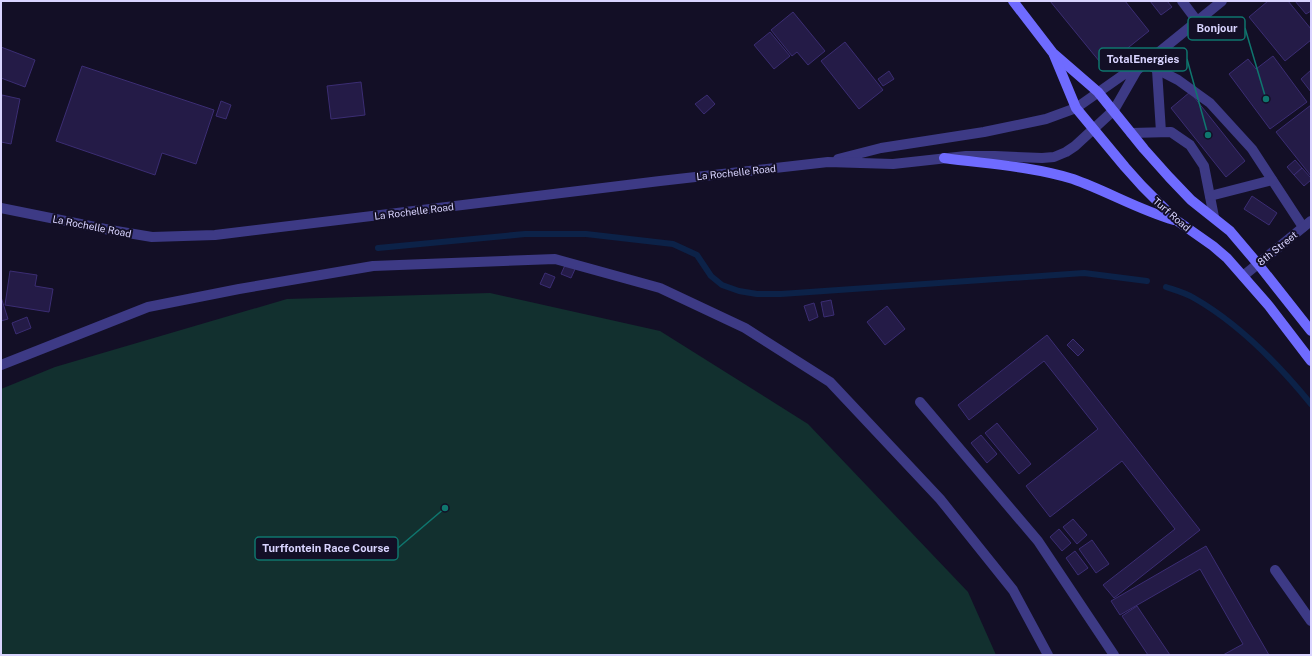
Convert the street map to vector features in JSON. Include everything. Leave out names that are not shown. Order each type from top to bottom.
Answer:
[{"type":"main road","name":"Turf Road","points":[[1013,1],[1054,53],[1098,92],[1144,149],[1169,177],[1191,200],[1230,231],[1311,331]]},
{"type":"main road","name":"Turf Road","points":[[1054,53],[1076,108],[1093,129],[1142,186],[1176,220],[1213,246],[1243,276],[1269,306],[1311,361]]},
{"type":"main road","points":[[944,158],[1022,168],[1071,179],[1117,196],[1159,215],[1176,220]]},
{"type":"street","points":[[1182,1],[1197,21]]},
{"type":"street","points":[[1137,70],[1222,1]]},
{"type":"street","points":[[1145,63],[1178,80],[1210,103],[1252,149],[1272,180],[1307,224]]},
{"type":"street","name":"La Rochelle Road","points":[[828,162],[881,148],[984,132],[1046,119],[1076,108],[1123,75],[1137,70]]},
{"type":"street","name":"La Rochelle Road","points":[[1,208],[152,237],[214,235],[828,162],[893,164],[944,158],[995,156],[1029,158],[1054,157],[1066,152],[1114,110],[1137,70]]},
{"type":"street","points":[[1157,70],[1161,132]]},
{"type":"street","points":[[1131,133],[1171,132],[1190,145],[1204,166],[1214,217]]},
{"type":"street","points":[[1210,196],[1272,180]]},
{"type":"street","name":"8th Street","points":[[1243,276],[1307,224]]},
{"type":"street","points":[[1,365],[148,307],[239,289],[373,266],[555,259],[660,288],[745,328],[830,382],[940,499],[994,566],[1013,590],[1048,655]]},
{"type":"street","points":[[920,402],[1038,540],[1114,655]]},
{"type":"street","points":[[1275,570],[1311,621]]},
{"type":"green space","points":[[490,293],[660,331],[808,424],[968,592],[996,655],[1,655],[1,389],[55,367],[287,299]]},
{"type":"building","points":[[1050,1],[1125,1],[1149,31],[1104,67]]},
{"type":"building","points":[[1150,1],[1167,1],[1172,7],[1161,15]]},
{"type":"building","points":[[1268,1],[1288,1],[1311,29],[1311,40],[1285,61],[1249,17]]},
{"type":"building","points":[[1295,1],[1311,1],[1311,11],[1306,14]]},
{"type":"building","points":[[793,12],[825,51],[808,65],[797,52],[792,56],[771,30]]},
{"type":"building","points":[[770,32],[790,56],[774,69],[754,45]]},
{"type":"building","points":[[845,42],[883,90],[859,109],[821,61]]},
{"type":"building","points":[[1,47],[35,60],[25,87],[1,78]]},
{"type":"building","points":[[1273,56],[1307,102],[1270,129],[1229,74],[1248,59],[1256,69]]},
{"type":"building","points":[[82,66],[214,110],[196,164],[162,153],[155,175],[56,141]]},
{"type":"building","points":[[1311,70],[1311,92],[1301,79]]},
{"type":"building","points":[[889,71],[894,79],[883,86],[878,79]]},
{"type":"building","points":[[361,82],[365,115],[331,119],[327,86]]},
{"type":"building","points":[[1190,92],[1245,161],[1226,177],[1171,108]]},
{"type":"building","points":[[2,95],[20,99],[11,144],[1,142]]},
{"type":"building","points":[[707,95],[715,104],[704,114],[695,104]]},
{"type":"building","points":[[221,101],[231,105],[226,119],[216,116]]},
{"type":"building","points":[[1311,105],[1311,176],[1276,132]]},
{"type":"building","points":[[1295,160],[1302,168],[1294,175],[1287,167]]},
{"type":"building","points":[[1302,168],[1311,178],[1311,180],[1304,186],[1294,175]]},
{"type":"building","points":[[1252,196],[1277,213],[1269,225],[1244,209]]},
{"type":"building","points":[[566,263],[576,267],[571,278],[561,274]]},
{"type":"building","points":[[10,271],[37,275],[35,286],[53,289],[49,312],[5,305]]},
{"type":"building","points":[[545,273],[555,277],[550,288],[540,284]]},
{"type":"building","points":[[1,297],[8,319],[1,321]]},
{"type":"building","points":[[831,300],[834,315],[824,317],[821,302]]},
{"type":"building","points":[[814,303],[818,317],[809,321],[804,306]]},
{"type":"building","points":[[887,306],[905,329],[885,345],[867,322]]},
{"type":"building","points":[[27,317],[31,328],[16,334],[12,323]]},
{"type":"building","points":[[1047,335],[1200,530],[1114,598],[1103,585],[1175,529],[1122,461],[1050,517],[1026,486],[1098,429],[1044,361],[969,420],[958,405]]},
{"type":"building","points":[[1073,339],[1084,350],[1078,356],[1067,345]]},
{"type":"building","points":[[997,423],[1031,464],[1019,474],[985,433]]},
{"type":"building","points":[[981,435],[997,454],[987,463],[971,443]]},
{"type":"building","points":[[1073,519],[1087,535],[1077,544],[1063,527]]},
{"type":"building","points":[[1059,529],[1071,543],[1062,551],[1050,537]]},
{"type":"building","points":[[1092,540],[1109,564],[1096,573],[1079,549]]},
{"type":"building","points":[[1206,546],[1269,655],[1223,655],[1243,644],[1200,569],[1120,615],[1111,601]]},
{"type":"building","points":[[1075,551],[1088,568],[1078,575],[1066,558]]},
{"type":"building","points":[[1137,606],[1170,655],[1148,655],[1122,616]]},
{"type":"waterway","points":[[378,248],[525,234],[586,234],[673,244],[697,255],[711,276],[722,285],[739,291],[757,294],[781,294],[1084,273],[1147,281]]},
{"type":"waterway","points":[[1166,287],[1191,296],[1242,332],[1272,360],[1311,404]]},
{"type":"place","name":"Bonjour","points":[[1266,99]]},
{"type":"place","name":"TotalEnergies","points":[[1208,135]]},
{"type":"place","name":"Turffontein Race Course","points":[[445,508]]}]
